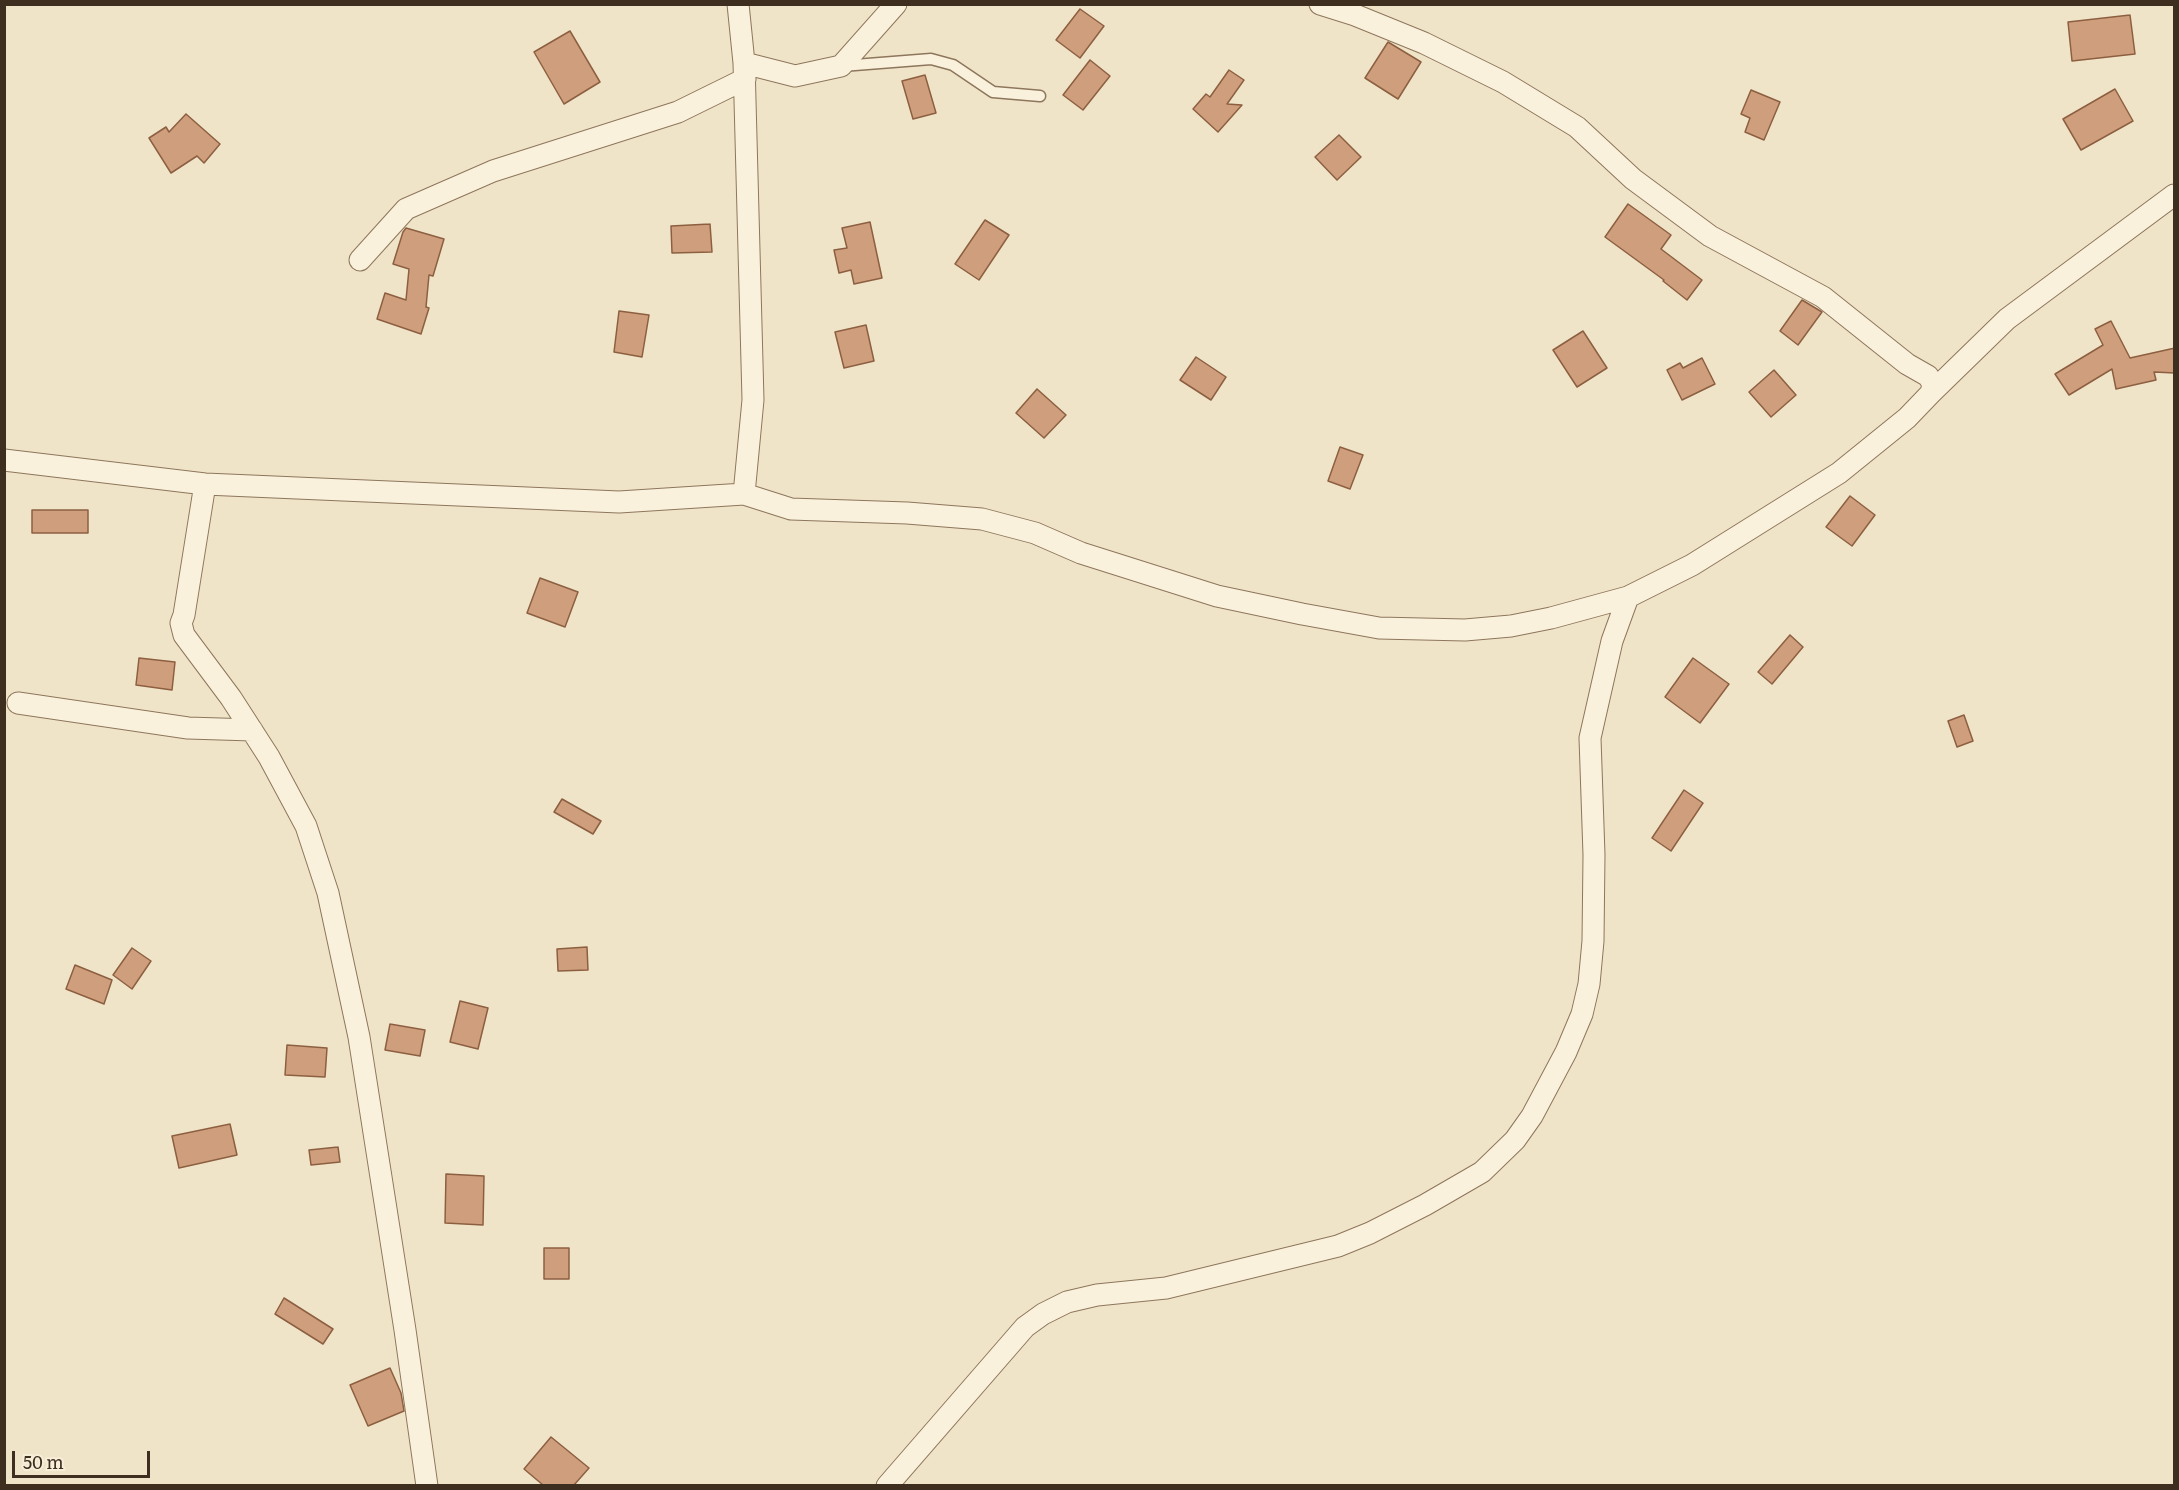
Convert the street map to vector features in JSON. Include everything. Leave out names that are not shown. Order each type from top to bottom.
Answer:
[{"type":"street","points":[[738,4],[744,71],[753,400],[744,494]]},
{"type":"street","points":[[360,260],[406,209],[493,171],[678,112],[744,71],[795,76],[841,66],[896,4]]},
{"type":"street","points":[[1320,4],[1355,15],[1424,43],[1503,82],[1577,128],[1633,179],[1710,236],[1823,297],[1907,364],[1928,376],[1933,384],[1931,393]]},
{"type":"street","points":[[4,460],[205,484],[619,502],[744,494],[791,509],[952,516],[1006,524],[1035,533],[1081,553],[1217,596],[1302,614],[1379,628],[1465,630],[1511,626],[1551,618],[1628,597],[1692,565],[1839,473],[1907,418],[2007,319],[2175,195]]},
{"type":"street","points":[[205,484],[181,623],[184,635],[269,757],[306,826],[328,893],[358,1037],[405,1330],[427,1485]]},
{"type":"street","points":[[887,1485],[1026,1327],[1043,1314],[1066,1302],[1166,1288],[1338,1245],[1370,1233],[1482,1172],[1515,1140],[1532,1116],[1566,1052],[1582,1014],[1589,984],[1593,919],[1590,738],[1611,641],[1628,597]]},
{"type":"street","points":[[18,703],[188,728],[252,730]]},
{"type":"lane","points":[[841,66],[931,59],[953,65],[993,92],[1040,96]]},
{"type":"building","points":[[1080,9],[1104,26],[1080,58],[1056,40]]},
{"type":"building","points":[[2130,15],[2135,54],[2072,61],[2068,22]]},
{"type":"building","points":[[570,31],[600,82],[564,104],[534,52]]},
{"type":"building","points":[[1388,42],[1421,62],[1398,99],[1365,78]]},
{"type":"building","points":[[1090,60],[1110,76],[1083,110],[1063,95]]},
{"type":"building","points":[[1229,70],[1244,80],[1227,104],[1242,105],[1218,132],[1193,109],[1206,94],[1210,97]]},
{"type":"building","points":[[925,75],[936,113],[913,119],[902,81]]},
{"type":"building","points":[[2115,89],[2133,121],[2081,150],[2063,119]]},
{"type":"building","points":[[1751,90],[1780,102],[1764,140],[1745,132],[1750,118],[1741,114]]},
{"type":"building","points":[[186,114],[220,144],[204,163],[197,156],[171,173],[149,138],[166,127],[169,132]]},
{"type":"building","points":[[1339,135],[1361,157],[1337,180],[1315,157]]},
{"type":"building","points":[[1628,204],[1671,235],[1661,249],[1702,280],[1687,300],[1664,280],[1605,237]]},
{"type":"building","points":[[985,220],[1009,235],[979,280],[955,264]]},
{"type":"building","points":[[870,222],[882,278],[854,284],[851,270],[839,273],[834,250],[847,248],[842,228]]},
{"type":"building","points":[[710,224],[712,252],[672,253],[671,226]]},
{"type":"building","points":[[406,228],[444,239],[433,276],[429,275],[426,307],[429,308],[421,334],[377,319],[385,293],[406,300],[409,269],[393,264]]},
{"type":"building","points":[[1802,300],[1822,312],[1798,345],[1780,331]]},
{"type":"building","points":[[619,311],[649,315],[642,357],[614,352]]},
{"type":"building","points":[[2111,321],[2130,358],[2175,348],[2175,373],[2154,372],[2156,380],[2116,389],[2112,369],[2069,395],[2055,374],[2103,345],[2095,329]]},
{"type":"building","points":[[866,325],[874,361],[844,368],[835,332]]},
{"type":"building","points":[[1583,331],[1607,368],[1577,387],[1553,350]]},
{"type":"building","points":[[1196,357],[1226,377],[1211,400],[1180,380]]},
{"type":"building","points":[[1702,358],[1715,384],[1682,400],[1667,370],[1680,363],[1683,368]]},
{"type":"building","points":[[1774,370],[1796,395],[1771,417],[1749,392]]},
{"type":"building","points":[[1037,389],[1066,415],[1044,438],[1016,413]]},
{"type":"building","points":[[1340,447],[1363,455],[1350,489],[1328,481]]},
{"type":"building","points":[[1850,496],[1875,515],[1852,546],[1826,527]]},
{"type":"building","points":[[32,510],[88,510],[88,533],[32,533]]},
{"type":"building","points":[[540,578],[578,592],[565,627],[527,613]]},
{"type":"building","points":[[1790,635],[1803,647],[1772,684],[1758,672]]},
{"type":"building","points":[[139,658],[175,662],[172,690],[136,685]]},
{"type":"building","points":[[1693,658],[1729,684],[1700,723],[1665,697]]},
{"type":"building","points":[[1964,715],[1973,741],[1957,747],[1948,721]]},
{"type":"building","points":[[1684,790],[1703,803],[1671,851],[1652,838]]},
{"type":"building","points":[[562,799],[601,821],[593,834],[554,812]]},
{"type":"building","points":[[587,947],[588,970],[558,971],[557,949]]},
{"type":"building","points":[[132,948],[151,961],[132,989],[113,975]]},
{"type":"building","points":[[75,965],[112,980],[104,1004],[66,989]]},
{"type":"building","points":[[460,1001],[488,1008],[478,1049],[450,1042]]},
{"type":"building","points":[[390,1024],[425,1030],[420,1056],[385,1050]]},
{"type":"building","points":[[287,1045],[327,1048],[325,1077],[285,1075]]},
{"type":"building","points":[[230,1124],[237,1155],[179,1168],[172,1136]]},
{"type":"building","points":[[338,1147],[340,1162],[311,1165],[309,1150]]},
{"type":"building","points":[[446,1174],[484,1176],[483,1225],[445,1223]]},
{"type":"building","points":[[544,1248],[569,1248],[569,1279],[544,1279]]},
{"type":"building","points":[[284,1298],[333,1329],[323,1344],[275,1314]]},
{"type":"building","points":[[390,1368],[401,1393],[404,1411],[368,1426],[350,1385]]},
{"type":"building","points":[[551,1437],[589,1468],[574,1485],[543,1485],[524,1469]]}]
